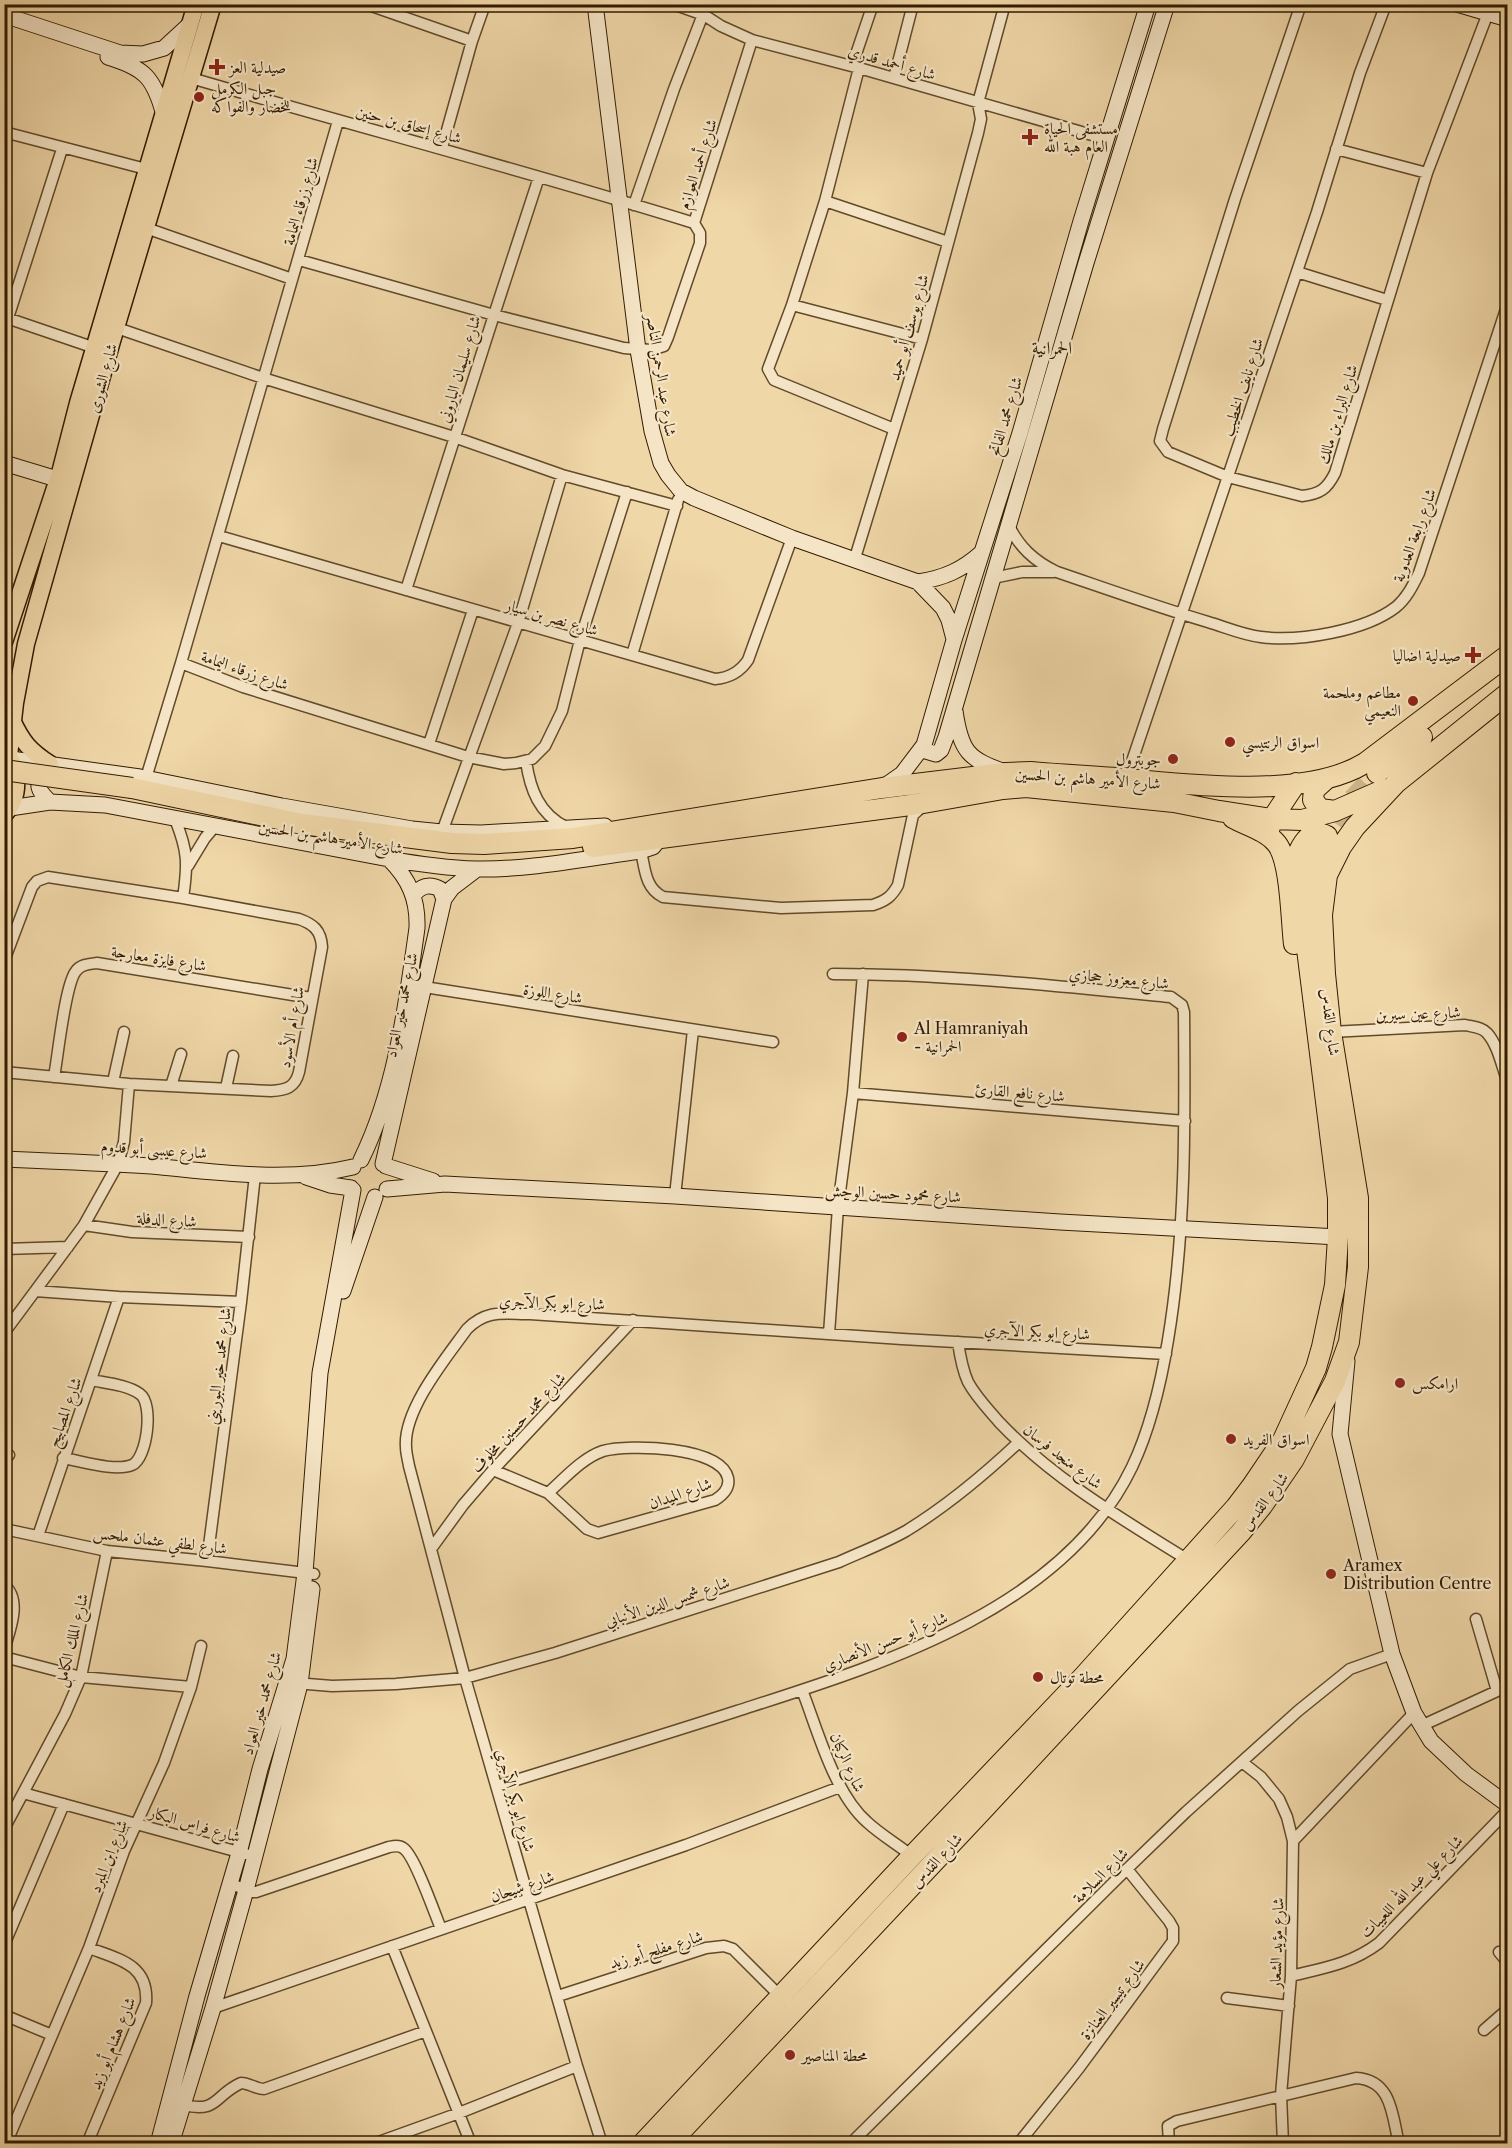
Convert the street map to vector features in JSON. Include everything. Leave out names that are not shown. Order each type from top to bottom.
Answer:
[{"type":"highway","name":"شارع الأمير هاشم بن الحسين","points":[[7,759],[302,824],[452,843],[484,844],[573,838],[882,788],[1006,773],[1031,772],[1249,786],[1325,780],[1354,770],[1365,763],[1508,655]]},
{"type":"highway","points":[[1377,773],[1508,667]]},
{"type":"highway","name":"شارع القدس","points":[[669,2144],[980,1814],[1241,1532],[1281,1480],[1317,1419],[1335,1381],[1349,1342],[1358,1267],[1358,1198],[1331,1032],[1322,922],[1322,898],[1327,875],[1341,847],[1355,827],[1396,783],[1508,693]]},
{"type":"highway","name":"شارع الأمير هاشم بن الحسين","points":[[4,780],[136,788],[344,842],[444,854],[508,854],[569,850],[660,838],[905,814],[934,801],[1003,789],[1035,787],[1174,802],[1241,813],[1270,827],[1335,811],[1375,795],[1396,783]]},
{"type":"highway","points":[[1325,780],[1314,790],[1313,800],[1320,809],[1335,811]]},
{"type":"highway","points":[[1270,827],[1296,783]]},
{"type":"highway","points":[[1241,813],[1254,810],[1262,802],[1259,793],[1249,786]]},
{"type":"highway","points":[[1219,811],[1270,827],[1281,851],[1287,881],[1320,1151],[1325,1167],[1336,1184]]},
{"type":"highway","points":[[1287,881],[1305,839],[1318,833],[1327,836],[1329,841],[1327,875]]},
{"type":"highway","name":"شارع القدس","points":[[642,2144],[1082,1678],[1236,1507],[1283,1440],[1316,1368],[1322,1347],[1335,1285],[1338,1237],[1338,1198],[1303,906],[1317,847]]},
{"type":"main road","name":"شارع الشورى","points":[[4,642],[56,483],[196,4]]},
{"type":"main road","name":"شارع الشورى","points":[[7,811],[15,796],[17,784],[16,771],[7,759],[10,713],[26,644],[213,4]]},
{"type":"main road","points":[[10,713],[22,740],[31,752],[50,764]]},
{"type":"street","points":[[366,4],[472,41]]},
{"type":"street","points":[[442,148],[472,41],[485,4]]},
{"type":"street","name":"شارع عبد الرحمن الناصر","points":[[596,4],[638,350],[656,447],[668,475],[681,491]]},
{"type":"street","name":"شارع أحمد قدري","points":[[673,4],[705,10],[721,26],[752,40],[856,67],[1106,139]]},
{"type":"street","points":[[873,4],[825,201],[792,305],[768,369],[769,375],[774,380],[894,429]]},
{"type":"street","points":[[894,78],[913,4]]},
{"type":"street","name":"شارع يوسف أبو حميد","points":[[855,558],[922,339],[978,133],[981,119],[978,103],[1003,11],[1001,4]]},
{"type":"street","name":"شارع محمد الفاتح","points":[[1006,773],[979,763],[969,754],[957,726],[955,711],[1086,263],[1167,4]]},
{"type":"street","name":"شارع البراء بن مالك","points":[[1301,4],[1235,199],[1161,435],[1163,447],[1168,452],[1228,477],[1302,496],[1314,495],[1329,485],[1335,473],[1427,173],[1488,13]]},
{"type":"street","name":"شارع نايف الخطيب","points":[[1126,779],[1297,272],[1360,73],[1386,4]]},
{"type":"street","points":[[1457,4],[1508,20]]},
{"type":"street","name":"شارع محمد الفاتح","points":[[882,788],[902,774],[924,745],[954,640],[1020,433],[1146,6]]},
{"type":"street","points":[[634,205],[674,89],[705,10]]},
{"type":"street","points":[[6,21],[120,52],[143,54],[164,48],[174,42],[189,25]]},
{"type":"street","points":[[6,21],[118,60],[143,72],[155,87],[164,115]]},
{"type":"street","name":"شارع أحمد العوازم","points":[[619,200],[694,223],[752,40]]},
{"type":"street","name":"شارع إسحاق بن حنين","points":[[191,78],[619,200]]},
{"type":"street","name":"شارع زرقاء اليمامة","points":[[338,121],[181,663],[243,687],[468,757],[504,764],[526,761]]},
{"type":"street","points":[[4,132],[147,170]]},
{"type":"street","points":[[62,148],[6,318],[95,348]]},
{"type":"street","points":[[1336,149],[1427,173]]},
{"type":"street","points":[[539,177],[494,315],[624,348],[658,349],[664,346],[668,337],[700,243],[700,233],[694,223]]},
{"type":"street","points":[[825,201],[948,242]]},
{"type":"street","points":[[146,228],[292,279]]},
{"type":"street","name":"شارع سليمان الباروني","points":[[299,260],[494,315],[406,590]]},
{"type":"street","points":[[1297,272],[1387,300]]},
{"type":"street","name":"شارع رابعة العدوية","points":[[1008,524],[1014,537],[1033,558],[1057,572],[1258,637],[1280,639],[1348,629],[1383,615],[1397,606],[1409,592],[1419,573],[1508,303]]},
{"type":"street","points":[[792,305],[922,339]]},
{"type":"street","points":[[117,328],[262,378],[454,437],[562,475],[677,506]]},
{"type":"street","points":[[4,463],[56,483]]},
{"type":"street","points":[[4,472],[56,483]]},
{"type":"street","points":[[442,832],[518,623],[562,475]]},
{"type":"street","points":[[632,655],[681,491],[792,538],[855,558],[918,582],[943,608],[954,640]]},
{"type":"street","points":[[566,827],[554,821],[538,801],[532,788],[526,761],[539,754],[552,734],[562,711],[580,640],[627,492]]},
{"type":"street","name":"شارع نصر بن سيار","points":[[219,536],[715,679],[734,674],[748,660],[792,538]]},
{"type":"street","points":[[918,582],[953,574],[968,565],[981,553]]},
{"type":"street","name":"شارع رابعة العدوية","points":[[993,578],[1022,572],[1057,572]]},
{"type":"street","points":[[429,744],[472,610]]},
{"type":"street","points":[[136,788],[181,663]]},
{"type":"street","points":[[924,745],[926,751],[931,753],[936,754],[941,750],[955,711]]},
{"type":"street","name":"شارع الأمير هاشم بن الحسين","points":[[7,759],[68,767],[136,788],[282,806],[412,829],[442,832],[522,831],[566,827],[632,828]]},
{"type":"street","points":[[50,802],[40,792],[39,780],[44,773],[68,767]]},
{"type":"street","name":"شارع الأمير هاشم بن الحسين","points":[[7,811],[50,802],[105,805],[389,859],[432,866],[477,869],[522,866],[641,851],[653,847],[660,838]]},
{"type":"street","points":[[641,851],[648,882],[656,893],[663,897],[781,908],[873,905],[885,901],[898,885],[905,814]]},
{"type":"street","points":[[175,819],[183,840],[188,866],[183,898]]},
{"type":"street","points":[[188,866],[215,826]]},
{"type":"street","name":"شارع محمد خير العواد","points":[[385,1165],[416,986],[417,916],[413,895],[403,874],[389,859]]},
{"type":"street","points":[[413,895],[420,888],[430,885],[440,889],[444,898],[452,888],[477,869]]},
{"type":"street","name":"شارع أم الأسود","points":[[4,961],[32,886],[42,878],[54,876],[299,920],[314,926],[320,932],[322,946],[299,1072],[294,1085],[286,1090],[129,1084],[4,1072]]},
{"type":"street","name":"شارع محمد خير العواد","points":[[357,1163],[373,1134],[400,1036],[444,898]]},
{"type":"street","name":"شارع فايزة معارجة","points":[[54,1077],[69,987],[76,970],[89,964],[97,963],[311,998]]},
{"type":"street","name":"شارع معزوز حجازي","points":[[833,974],[1074,988],[1171,997],[1182,1005],[1184,1012],[1185,1121],[1181,1229]]},
{"type":"street","points":[[829,1334],[838,1208],[853,1093],[863,974]]},
{"type":"street","name":"شارع اللوزة","points":[[416,986],[773,1042]]},
{"type":"street","name":"شارع عين سيرين","points":[[1331,1032],[1465,1025],[1480,1028],[1494,1043],[1508,1083]]},
{"type":"street","points":[[675,1196],[693,1030]]},
{"type":"street","points":[[113,1082],[124,1032]]},
{"type":"street","points":[[171,1086],[181,1054]]},
{"type":"street","points":[[226,1088],[233,1056]]},
{"type":"street","points":[[4,1333],[84,1225],[118,1164],[124,1142],[129,1084]]},
{"type":"street","name":"شارع نافع القارئ","points":[[853,1093],[1185,1121]]},
{"type":"street","points":[[373,1158],[385,1165],[389,1177],[381,1193],[367,1198],[359,1196],[352,1189],[349,1181],[357,1163],[373,1158]]},
{"type":"street","name":"شارع عيسى أبو قدوم","points":[[4,1159],[300,1176],[357,1163]]},
{"type":"street","name":"شارع محمود حسين الوحش","points":[[385,1165],[445,1184]]},
{"type":"street","name":"شارع محمد خير البوريني","points":[[207,1561],[255,1175]]},
{"type":"street","name":"شارع عيسى أبو قدوم","points":[[300,1176],[352,1189]]},
{"type":"street","name":"شارع محمود حسين الوحش","points":[[381,1193],[445,1184],[1338,1237]]},
{"type":"street","name":"شارع محمد خير العواد","points":[[171,2144],[246,1890],[247,1854],[294,1683],[311,1611],[309,1574],[320,1373],[352,1189]]},
{"type":"street","name":"شارع محمد خير العواد","points":[[309,1574],[329,1356],[346,1278],[381,1193]]},
{"type":"street","name":"شارع الدفلة","points":[[84,1225],[143,1233],[249,1237]]},
{"type":"street","name":"شارع أبو حسن الأنصاري","points":[[497,1786],[802,1690],[919,1646],[961,1627],[1022,1590],[1054,1565],[1107,1509],[1132,1468],[1151,1416],[1166,1354],[1181,1229]]},
{"type":"street","points":[[4,1249],[68,1247]]},
{"type":"street","points":[[35,1292],[119,1298],[241,1302]]},
{"type":"street","name":"شارع المصابيح","points":[[38,1536],[119,1298]]},
{"type":"street","name":"شارع ابو بكر الآجري","points":[[602,2144],[528,1899],[465,1678],[405,1446],[407,1431],[426,1390],[467,1329],[485,1315],[530,1314],[1166,1354]]},
{"type":"street","name":"شارع محمد حسنين مخلوف","points":[[431,1549],[463,1505],[493,1470],[633,1320]]},
{"type":"street","name":"شارع منجد فرسان","points":[[958,1342],[963,1369],[969,1384],[981,1403],[1019,1442],[1107,1509],[1188,1560]]},
{"type":"street","points":[[1349,1342],[1340,1434],[1392,1654],[1417,1720],[1431,1741],[1466,1774],[1508,1805]]},
{"type":"street","points":[[63,1458],[124,1468],[140,1459],[147,1422],[146,1399],[133,1390],[91,1380]]},
{"type":"street","points":[[1317,1419],[1327,1421],[1340,1434]]},
{"type":"street","name":"شارع شمس الدين الأنبابي","points":[[294,1683],[332,1686],[396,1684],[465,1678],[565,1649],[839,1562],[906,1531],[962,1492],[1019,1442]]},
{"type":"street","name":"شارع الميدان","points":[[493,1470],[548,1493],[587,1529],[598,1533],[715,1500],[724,1494],[728,1477],[718,1464],[702,1455],[674,1449],[617,1448],[595,1454],[574,1469],[548,1493]]},
{"type":"street","name":"شارع لطفي عثمان ملحس","points":[[4,1529],[107,1551],[309,1574]]},
{"type":"street","name":"شارع الملك الكامل","points":[[4,1829],[65,1713],[81,1677],[107,1551]]},
{"type":"street","points":[[4,1586],[11,1592],[14,1607],[4,1650]]},
{"type":"street","points":[[1293,1841],[1417,1720],[1502,1689],[1476,1619]]},
{"type":"street","name":"شارع ابن المبرد","points":[[6,2144],[89,1948],[124,1851],[164,1763],[191,1687],[201,1646]]},
{"type":"street","name":"شارع السلامة","points":[[850,2144],[1186,1812],[1335,1680],[1363,1663],[1392,1654]]},
{"type":"street","points":[[4,1657],[81,1677],[191,1687]]},
{"type":"street","name":"شارع الركبان","points":[[802,1690],[840,1787],[866,1822],[912,1856]]},
{"type":"street","name":"شارع مؤيد الشعار","points":[[1242,1762],[1261,1777],[1280,1799],[1293,1841],[1291,1976],[1281,2095],[1283,2144]]},
{"type":"street","name":"شارع شيحان","points":[[213,2008],[686,1845],[840,1787]]},
{"type":"street","name":"شارع فراس البكار","points":[[23,1792],[247,1854]]},
{"type":"street","points":[[4,1945],[64,1804]]},
{"type":"street","name":"شارع علي عبد الله اللعيبات","points":[[1291,1976],[1361,1956],[1432,1889],[1508,1810]]},
{"type":"street","points":[[230,1883],[250,1892],[263,1890],[389,1847],[398,1846],[405,1848],[409,1854],[441,1929]]},
{"type":"street","name":"شارع محمد خير العواد","points":[[158,2144],[184,2041],[230,1883],[247,1854]]},
{"type":"street","name":"شارع تيسير العنانزة","points":[[1018,2144],[1085,2060],[1173,1941],[1173,1928],[1169,1921],[1127,1869]]},
{"type":"street","points":[[392,1946],[471,2144]]},
{"type":"street","name":"شارع مفلح أبو زيد","points":[[558,1996],[706,1948],[724,1946],[733,1949],[781,1997]]},
{"type":"street","name":"شارع هشام أبو زيد","points":[[87,2144],[146,2003],[147,1991],[137,1970],[128,1963],[89,1948]]},
{"type":"street","points":[[1499,1952],[1508,1963]]},
{"type":"street","points":[[1227,1998],[1289,2006]]},
{"type":"street","points":[[1484,2031],[1508,2009]]},
{"type":"street","points":[[4,2015],[52,2035]]},
{"type":"street","points":[[183,2105],[200,2109],[208,2107],[241,2083],[264,2090],[426,2031]]},
{"type":"street","points":[[373,2144],[578,2066]]},
{"type":"street","points":[[1168,2144],[1168,2126],[1177,2121],[1356,2078],[1369,2079],[1377,2083],[1385,2092],[1399,2144]]},
{"type":"street","points":[[1498,2144],[1508,2140]]},
{"type":"tunnel","points":[[1317,847],[1345,807],[1377,773]]},
{"type":"place","name":"صيدلية العز","points":[[217,67]]},
{"type":"place","name":"جبل الكرمل للخضار والفواكه","points":[[199,97]]},
{"type":"place","name":"مستشفى الحياة العام هبة الله","points":[[1030,137]]},
{"type":"place","name":"صيدلية اضاليا","points":[[1473,655]]},
{"type":"place","name":"مطاعم وملحمة النعيمي","points":[[1413,701]]},
{"type":"place","name":"اسواق الرنتيسي","points":[[1230,742]]},
{"type":"place","name":"جوبترول","points":[[1173,759]]},
{"type":"place","name":"Al Hamraniyah - الحمرانية","points":[[902,1037]]},
{"type":"place","name":"ارامكس","points":[[1400,1383]]},
{"type":"place","name":"اسواق الفريد","points":[[1231,1439]]},
{"type":"place","name":"Aramex Distribution Centre","points":[[1331,1574]]},
{"type":"place","name":"محطة توتال","points":[[1038,1677]]},
{"type":"place","name":"محطة المناصير","points":[[790,2055]]},
{"type":"district","name":"الحمرانية","points":[[1052,348]]}]
